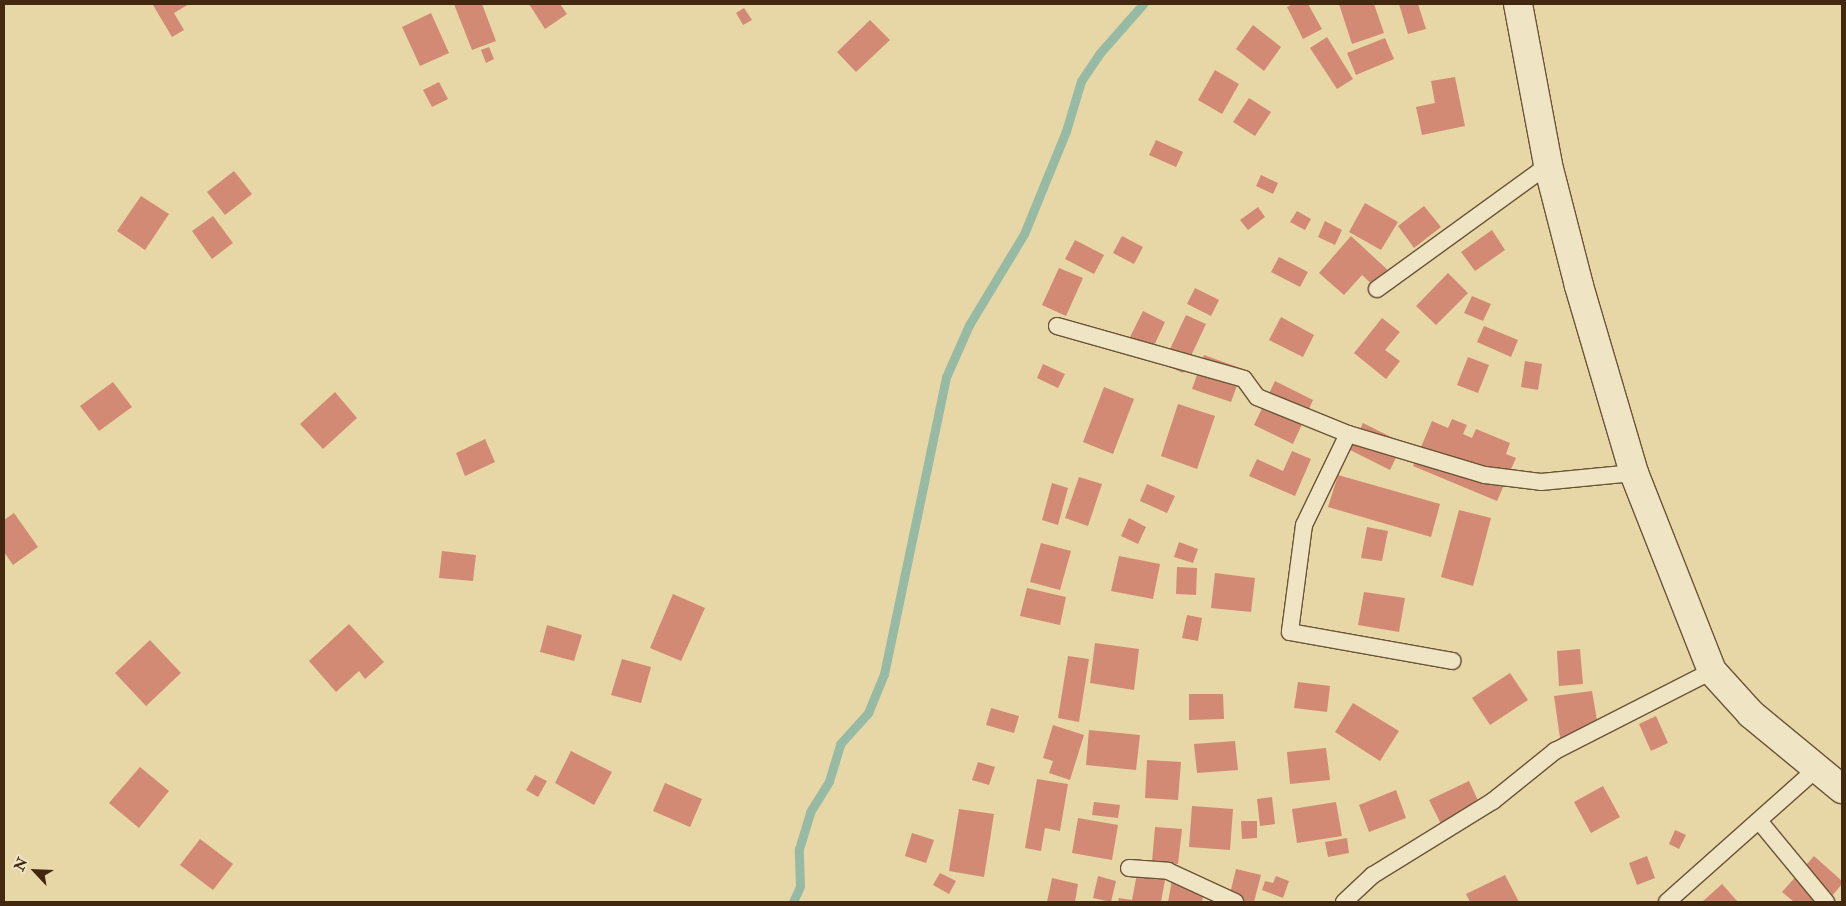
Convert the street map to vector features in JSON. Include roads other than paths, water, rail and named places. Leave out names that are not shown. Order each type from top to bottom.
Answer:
[{"type":"street","points":[[1518,4],[1548,165],[1634,474],[1712,670],[1751,714],[1815,770],[1842,789]]},
{"type":"lane","points":[[1377,289],[1548,165]]},
{"type":"lane","points":[[1057,326],[1244,379],[1257,397],[1348,434],[1504,477],[1541,482],[1634,474]]},
{"type":"lane","points":[[1348,434],[1304,525],[1290,632],[1452,661]]},
{"type":"lane","points":[[1344,902],[1373,876],[1493,801],[1555,751],[1712,670]]},
{"type":"lane","points":[[1667,902],[1760,822],[1815,770]]},
{"type":"lane","points":[[1760,822],[1826,902]]},
{"type":"lane","points":[[1129,868],[1168,872],[1235,902]]},
{"type":"waterway","points":[[793,902],[800,886],[799,849],[810,812],[829,781],[840,744],[868,713],[884,674],[946,377],[969,325],[1024,234],[1066,131],[1081,81],[1099,54],[1143,4]]}]
